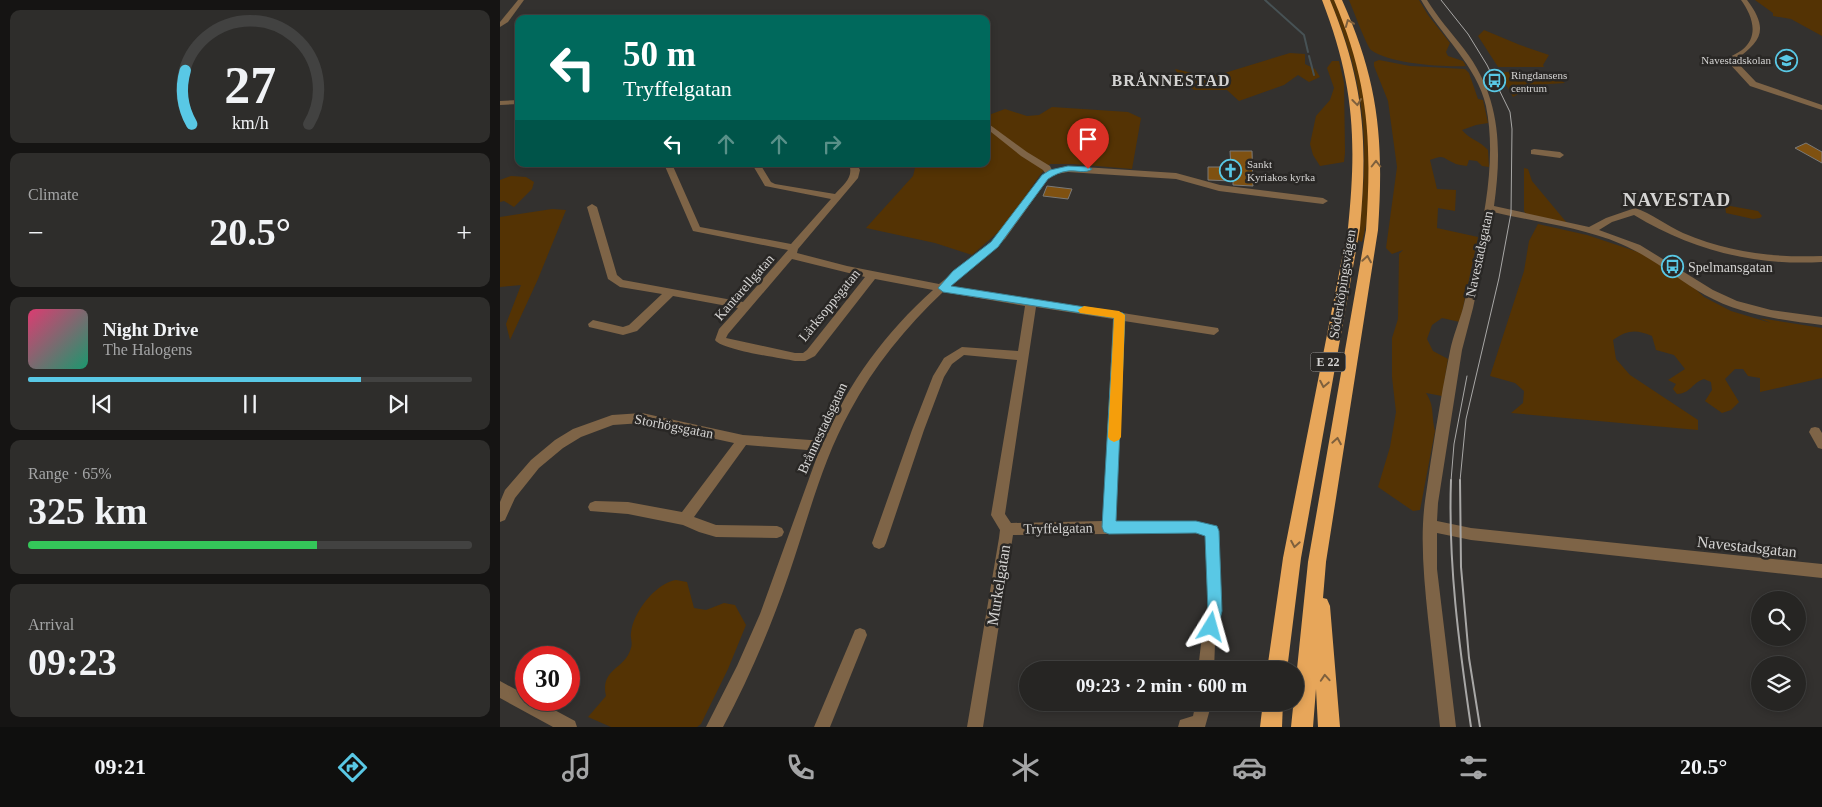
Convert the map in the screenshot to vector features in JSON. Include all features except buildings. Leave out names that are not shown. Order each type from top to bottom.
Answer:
[{"type":"highway","name":"Söderköpingsvägen","points":[[1278,661],[1292,558],[1354,228],[1358,196],[1360,154],[1355,89],[1343,41],[1326,0]]},
{"type":"highway","name":"Söderköpingsvägen","points":[[1302,727],[1317,562],[1372,230],[1376,176],[1374,126],[1368,82],[1359,51],[1338,0]]},
{"type":"highway","points":[[1317,562],[1329,727]]},
{"type":"street","points":[[500,25],[506,21],[521,0]]},
{"type":"street","name":"Navestadsgatan","points":[[1424,0],[1435,19],[1470,64],[1489,103],[1492,115],[1494,148],[1494,175],[1489,208],[1470,299],[1456,350],[1431,503],[1430,569],[1448,727]]},
{"type":"street","points":[[1744,0],[1758,24],[1757,33],[1748,48],[1731,60],[1755,84],[1822,108]]},
{"type":"street","points":[[500,103],[515,102]]},
{"type":"street","points":[[990,127],[1024,154],[1047,168],[1050,174],[1068,168],[1176,176],[1219,188],[1323,201]]},
{"type":"street","points":[[1534,152],[1560,155]]},
{"type":"street","points":[[669,167],[696,229],[793,251]]},
{"type":"street","points":[[758,167],[768,184],[773,186],[837,197]]},
{"type":"street","name":"Kantarellgatan","points":[[720,340],[723,332],[854,178],[856,170],[854,167]]},
{"type":"street","name":"Brånnestadsgatan","points":[[714,727],[733,693],[761,630],[782,576],[816,473],[861,382],[906,321],[957,274],[995,245],[1050,174]]},
{"type":"street","points":[[592,207],[614,280],[620,283],[746,306]]},
{"type":"street","points":[[1489,208],[1590,231],[1622,241],[1642,249],[1722,300],[1760,311],[1822,321]]},
{"type":"street","points":[[1590,231],[1609,220],[1635,212],[1664,229],[1712,247],[1761,259],[1788,261],[1822,259]]},
{"type":"street","name":"Kantarellgatan","points":[[793,251],[796,256],[805,259],[943,288]]},
{"type":"street","name":"Lärksoppsgatan","points":[[720,340],[729,344],[795,357],[805,357],[811,353],[873,274]]},
{"type":"street","points":[[943,288],[1214,331]]},
{"type":"street","points":[[593,324],[623,331],[633,328],[670,292]]},
{"type":"street","name":"Murkelgatan","points":[[975,727],[1006,529],[998,515],[1031,303]]},
{"type":"street","name":"Tryffelgatan","points":[[1109,527],[1119,315]]},
{"type":"street","points":[[879,543],[918,430],[939,376],[948,361],[962,351],[1022,356]]},
{"type":"street","name":"Storhögsgatan","points":[[500,516],[510,494],[535,464],[559,444],[577,433],[612,420],[642,418],[743,440],[828,446]]},
{"type":"street","points":[[1815,432],[1822,444]]},
{"type":"street","points":[[685,519],[743,440]]},
{"type":"street","points":[[595,507],[628,508],[685,519],[704,528],[716,531],[777,532]]},
{"type":"street","name":"Navestadsgatan","points":[[1430,525],[1471,534],[1822,571]]},
{"type":"street","name":"Tryffelgatan","points":[[1006,529],[1196,527],[1212,531],[1215,611],[1207,661]]},
{"type":"street","points":[[822,727],[860,635]]},
{"type":"street","points":[[500,689],[569,727]]},
{"type":"street","points":[[1186,726],[1198,723],[1201,711]]},
{"type":"shaded area","points":[[1330,0],[1334,0],[1348,33],[1364,90],[1368,126],[1370,187],[1369,207],[1362,242],[1358,240],[1364,176],[1362,118],[1352,61]]},
{"type":"shaded area","points":[[1349,0],[1419,0],[1450,43],[1446,52],[1448,56],[1463,61],[1466,66],[1430,65],[1390,59],[1371,50]]},
{"type":"shaded area","points":[[1755,0],[1822,0],[1822,36],[1791,19],[1773,16],[1773,13]]},
{"type":"shaded area","points":[[1484,30],[1549,55],[1543,65],[1544,67],[1498,67],[1478,36]]},
{"type":"shaded area","points":[[1290,53],[1305,54],[1305,64],[1315,69],[1320,77],[1309,82],[1298,75],[1284,85],[1239,101],[1227,90],[1195,90],[1184,85],[1175,69],[1201,75],[1218,75]]},
{"type":"shaded area","points":[[1379,60],[1410,66],[1465,69],[1469,73],[1478,99],[1483,100],[1488,123],[1462,130],[1488,150],[1489,167],[1482,166],[1477,161],[1469,160],[1467,166],[1455,164],[1441,157],[1430,160],[1437,189],[1456,190],[1455,211],[1438,208],[1437,228],[1478,237],[1460,322],[1442,318],[1432,325],[1427,339],[1433,351],[1448,359],[1442,396],[1426,393],[1432,407],[1435,431],[1420,510],[1413,511],[1378,487],[1390,447],[1396,412],[1392,377],[1392,338],[1398,319],[1399,254],[1403,250],[1392,254],[1386,248],[1397,167],[1388,101],[1374,66],[1374,62]]},
{"type":"shaded area","points":[[1332,61],[1339,61],[1344,83],[1344,162],[1320,166],[1313,155],[1310,144],[1316,116],[1330,100],[1334,88],[1327,68]]},
{"type":"shaded area","points":[[1505,72],[1549,73],[1565,83],[1533,85],[1513,97],[1500,74]]},
{"type":"shaded area","points":[[1052,107],[1128,112],[1141,118],[1132,169],[1050,164],[1040,175],[1004,227],[972,255],[935,243],[866,228],[913,176],[915,167],[990,167],[990,115],[1005,109],[1027,116],[1039,115]]},
{"type":"shaded area","points":[[1524,168],[1528,169],[1532,181],[1567,223],[1526,214],[1524,211]]},
{"type":"shaded area","points":[[511,176],[526,177],[534,182],[532,189],[514,207],[504,201],[500,202],[500,180]]},
{"type":"shaded area","points":[[1725,205],[1758,211],[1762,216],[1753,219],[1726,213]]},
{"type":"shaded area","points":[[552,209],[566,210],[538,279],[510,340],[506,324],[521,285],[500,287],[500,217]]},
{"type":"shaded area","points":[[1538,224],[1587,235],[1641,253],[1688,282],[1704,297],[1731,311],[1771,323],[1759,318],[1822,328],[1822,378],[1760,392],[1760,378],[1748,376],[1743,369],[1735,369],[1725,379],[1739,402],[1731,410],[1722,413],[1705,401],[1712,390],[1711,382],[1704,379],[1685,392],[1677,394],[1673,389],[1676,384],[1668,380],[1685,369],[1674,355],[1656,350],[1652,336],[1641,332],[1627,332],[1613,340],[1616,359],[1630,375],[1698,420],[1698,430],[1511,413],[1523,403],[1524,391],[1515,383],[1490,376],[1524,271],[1529,241]]},
{"type":"shaded area","points":[[676,580],[687,582],[694,608],[706,610],[724,603],[735,605],[746,625],[728,669],[701,724],[697,727],[611,727],[588,717],[606,696],[605,687],[610,674],[628,655],[632,646],[631,635],[633,625],[641,608],[661,587],[668,582]]},
{"type":"waterway","points":[[1265,0],[1304,35],[1308,52]]},
{"type":"waterway","points":[[1309,56],[1314,75]]},
{"type":"tram line","points":[[1441,0],[1468,34],[1487,65],[1510,112],[1512,129],[1511,213],[1499,278],[1466,419],[1460,481]]},
{"type":"tram line","points":[[1451,481],[1454,444],[1467,376]]},
{"type":"tram line","points":[[1451,481],[1453,573],[1471,727]]},
{"type":"tram line","points":[[1460,481],[1461,567],[1469,658],[1480,727]]},
{"type":"slow traffic","points":[[1084,310],[1119,315],[1114,437]]},
{"type":"place","name":"Navestadskolan","points":[[1787,60]]},
{"type":"place","name":"Ringdansens centrum","points":[[1495,81]]},
{"type":"place","name":"Sankt Kyriakos kyrka","points":[[1231,170]]},
{"type":"place","name":"Spelmansgatan","points":[[1672,267]]},
{"type":"district","name":"BRÅNNESTAD","points":[[1171,80]]},
{"type":"district","name":"NAVESTAD","points":[[1677,199]]},
{"type":"route","points":[[1088,169],[1068,168],[1053,172],[1045,177],[995,245],[957,274],[943,288],[1119,315],[1119,351],[1109,527],[1196,527],[1212,531],[1214,544],[1215,611],[1211,627]]}]
